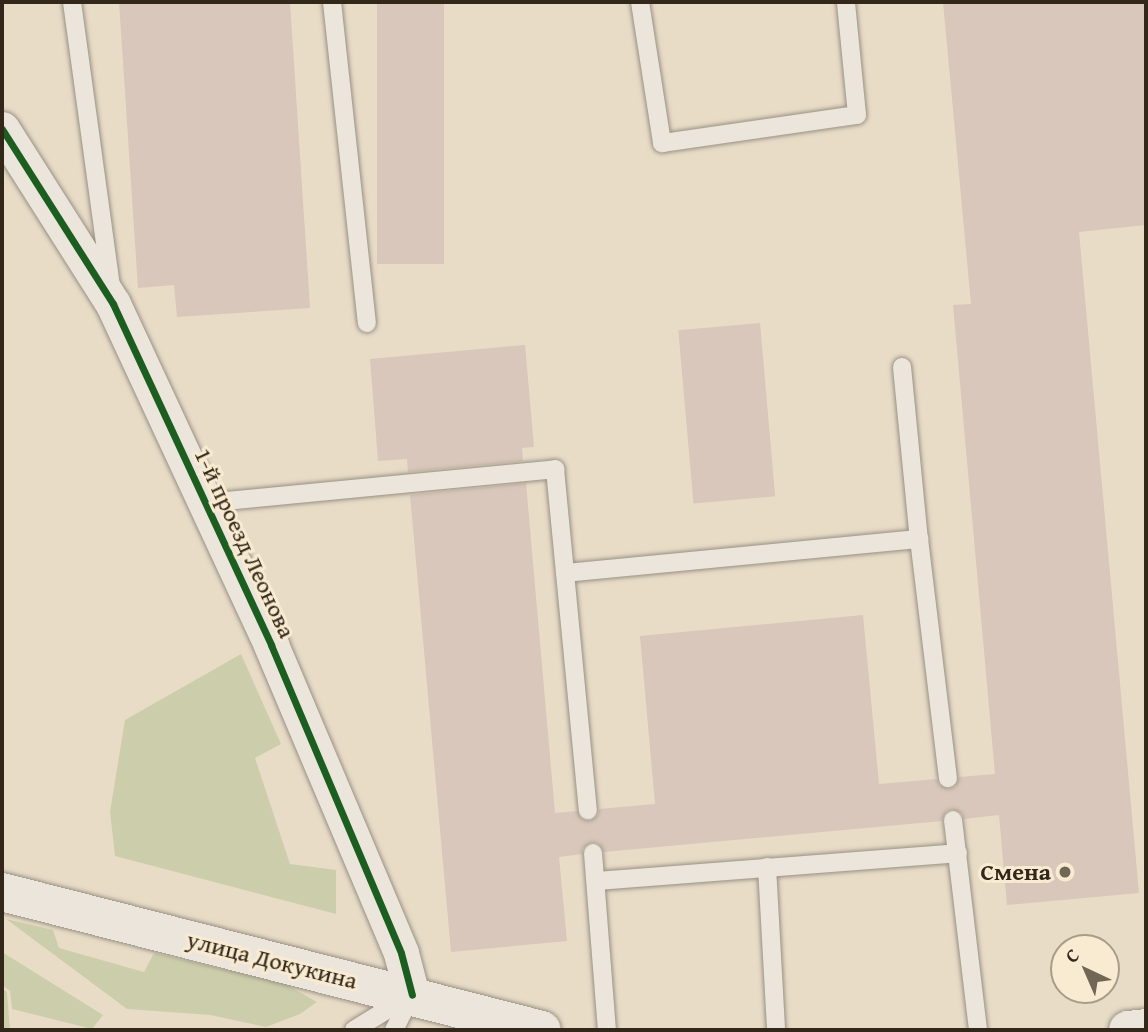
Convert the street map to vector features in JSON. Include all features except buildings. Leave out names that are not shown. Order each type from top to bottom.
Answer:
[{"type":"street","name":"1-й проезд Леонова","points":[[2,128],[113,304],[303,722],[401,953],[412,995]]},
{"type":"street","name":"улица Докукина","points":[[2,892],[542,1030]]},
{"type":"street","points":[[1128,1030],[1146,1028]]},
{"type":"lane","points":[[72,2],[113,304]]},
{"type":"lane","points":[[332,2],[367,323]]},
{"type":"lane","points":[[640,2],[662,143],[857,116],[846,2]]},
{"type":"lane","points":[[902,367],[919,538],[948,778]]},
{"type":"lane","points":[[205,503],[555,469],[588,810]]},
{"type":"lane","points":[[565,573],[919,538]]},
{"type":"lane","points":[[953,820],[978,1030]]},
{"type":"lane","points":[[593,853],[607,1030]]},
{"type":"lane","points":[[596,881],[958,853]]},
{"type":"lane","points":[[767,867],[776,1030]]},
{"type":"lane","points":[[354,1030],[412,995]]},
{"type":"lane","points":[[394,1030],[412,995]]},
{"type":"green space","points":[[241,654],[281,744],[255,758],[290,864],[336,870],[336,914],[115,856],[110,812],[125,720]]},
{"type":"green space","points":[[6,919],[53,930],[59,948],[144,972],[154,953],[285,984],[317,1002],[300,1014],[266,1027],[210,1015],[127,1009]]},
{"type":"green space","points":[[2,952],[103,1015],[92,1029],[12,1009],[10,991],[2,985]]},
{"type":"green space","points":[[2,989],[7,992],[10,1030],[2,1030]]},
{"type":"cycle path","points":[[2,129],[113,304],[271,645],[401,953],[412,995]]},
{"type":"place","name":"Смена","points":[[1065,872]]}]
